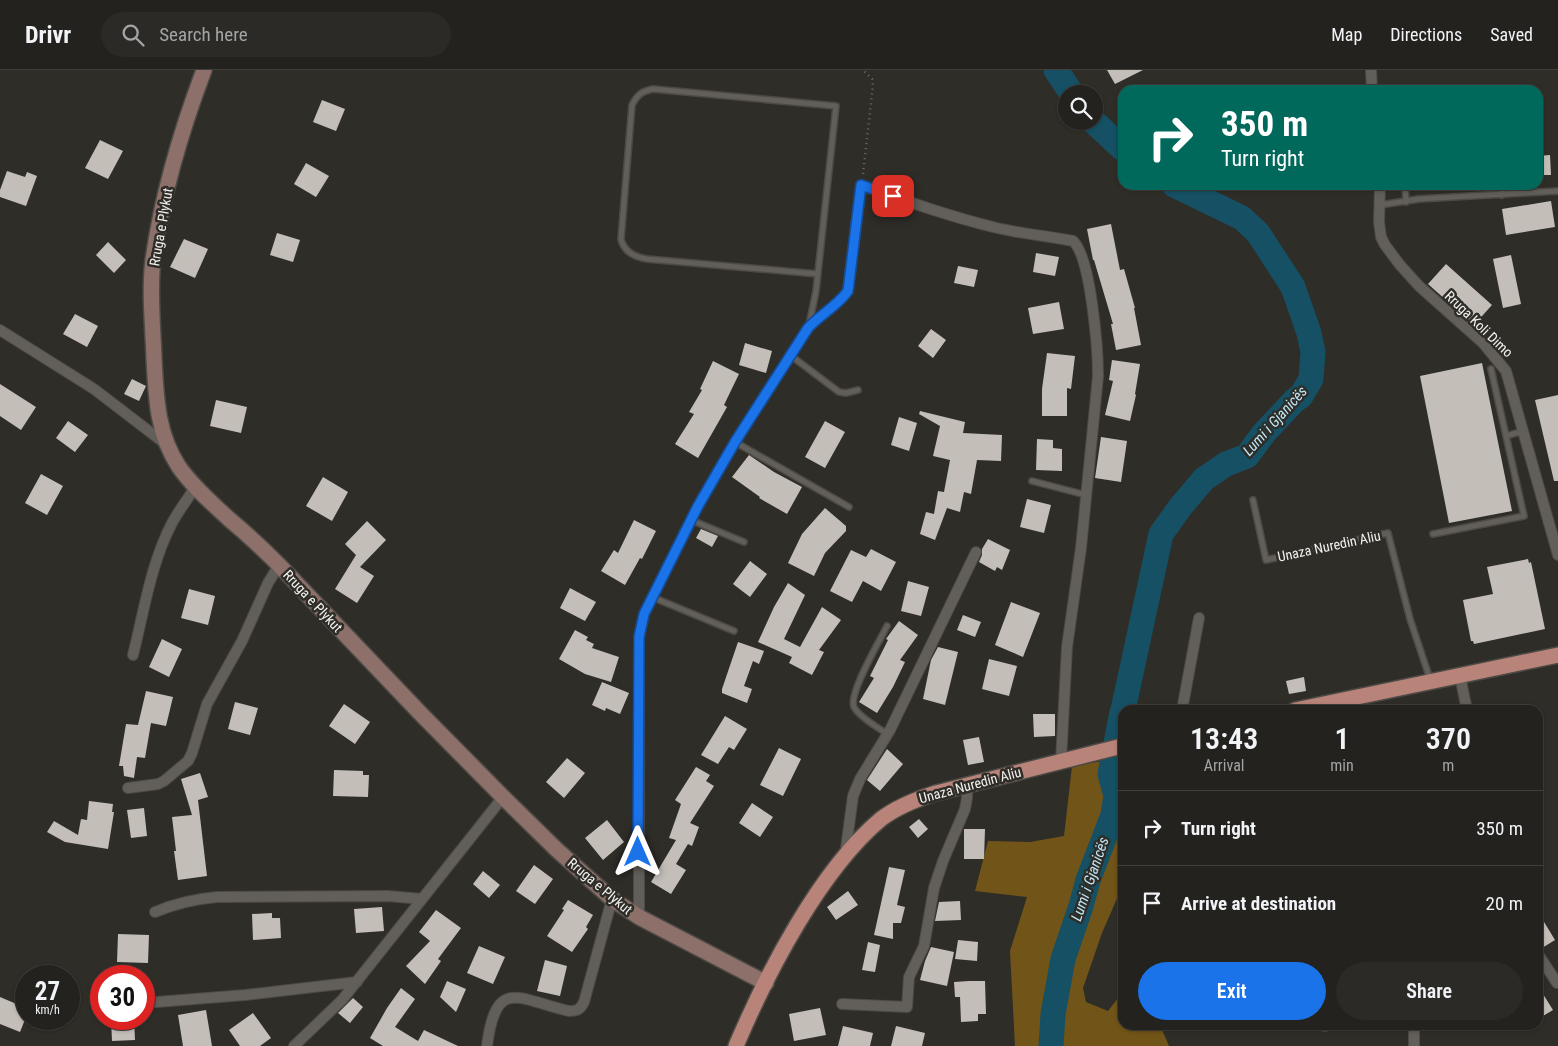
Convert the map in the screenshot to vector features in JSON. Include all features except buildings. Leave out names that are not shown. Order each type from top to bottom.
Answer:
[{"type":"main road","points":[[1319,705],[1558,655]]},
{"type":"main road","name":"Unaza Nuredin Aliu","points":[[736,1046],[766,983],[814,898],[845,856],[882,819],[897,808],[916,799],[967,784],[1118,747]]},
{"type":"street","name":"Rruga e Plykut","points":[[204,70],[182,133],[166,192],[153,261],[152,310],[156,404],[163,433],[180,468],[196,487],[279,565],[503,797],[612,899],[639,917],[766,983]]},
{"type":"street","points":[[1371,70],[1372,85]]},
{"type":"street","points":[[639,917],[639,637],[644,614],[691,520],[735,442],[808,328],[817,318],[843,298],[848,291],[861,185],[940,213],[1020,233],[1074,241],[1078,245],[1086,271],[1098,356],[1098,376],[1074,604],[1067,648],[1067,759]]},
{"type":"street","name":"Rruga Koli Dimo","points":[[1380,190],[1379,222],[1381,237],[1400,265],[1419,286],[1482,343],[1506,371],[1558,555]]},
{"type":"street","points":[[0,330],[94,390],[168,446]]},
{"type":"street","points":[[133,655],[153,575],[163,546],[173,522],[196,487]]},
{"type":"street","points":[[845,856],[853,796],[860,780],[887,734],[976,552]]},
{"type":"street","points":[[128,788],[158,784],[188,761],[206,704],[242,641],[268,584],[279,565]]},
{"type":"street","points":[[1183,705],[1199,618]]},
{"type":"street","points":[[1460,676],[1466,705]]},
{"type":"street","points":[[842,1004],[907,1007],[909,977],[924,946],[934,888],[964,809],[967,798],[967,784]]},
{"type":"street","points":[[294,1046],[328,1014],[357,982],[503,797]]},
{"type":"street","points":[[155,912],[171,904],[217,897],[388,896],[422,899]]},
{"type":"street","points":[[487,1046],[496,1011],[501,1001],[508,998],[523,998],[568,1011],[576,1011],[580,1008],[584,1002],[603,938],[612,899]]},
{"type":"street","points":[[1543,961],[1557,982]]},
{"type":"street","points":[[155,1002],[245,995],[357,982]]},
{"type":"street","points":[[1414,1030],[1414,1046]]},
{"type":"lane","points":[[808,328],[814,306],[818,274],[836,106],[653,89],[644,91],[637,96],[632,104],[621,239],[623,246],[628,252],[646,260],[818,274]]},
{"type":"lane","points":[[1405,190],[1406,202]]},
{"type":"lane","points":[[1502,190],[1502,194]]},
{"type":"lane","points":[[1379,205],[1419,199],[1558,191]]},
{"type":"lane","points":[[790,355],[839,392],[846,393],[858,390]]},
{"type":"lane","name":"Rruga Koli Dimo","points":[[1433,534],[1524,516],[1491,369]]},
{"type":"lane","points":[[1506,436],[1524,431]]},
{"type":"lane","points":[[735,442],[849,507]]},
{"type":"lane","points":[[1032,481],[1086,494]]},
{"type":"lane","name":"Unaza Nuredin Aliu","points":[[1253,500],[1266,560],[1388,533],[1410,619],[1431,682]]},
{"type":"lane","points":[[691,520],[744,542]]},
{"type":"lane","points":[[652,597],[734,631]]},
{"type":"lane","points":[[887,626],[858,683],[854,699],[854,706],[859,713],[887,734]]},
{"type":"path","points":[[861,185],[873,86],[868,74],[863,70]]},
{"type":"shaded area","points":[[1118,759],[1118,896],[1102,933],[1083,988],[1086,1002],[1108,1011],[1118,998],[1118,1030],[1162,1030],[1169,1046],[1015,1046],[1010,951],[1027,897],[975,891],[988,841],[1030,842],[1064,836],[1072,766]]},
{"type":"waterway","name":"Lumi i Gjanicës","points":[[1056,70],[1066,85]]},
{"type":"waterway","name":"Lumi i Gjanicës","points":[[1103,130],[1118,144]]},
{"type":"waterway","name":"Lumi i Gjanicës","points":[[1124,705],[1161,534],[1204,479],[1226,464],[1247,456],[1264,433],[1301,396],[1311,379],[1313,352],[1309,333],[1293,287],[1258,233],[1242,218],[1184,190]]},
{"type":"waterway","name":"Lumi i Gjanicës","points":[[1051,1046],[1053,1014],[1063,959],[1088,880],[1113,815],[1116,796],[1110,774],[1118,733]]},
{"type":"route","points":[[638,852],[639,637],[644,614],[698,506],[750,418],[808,328],[817,318],[837,304],[848,291],[861,185],[893,196]]}]
